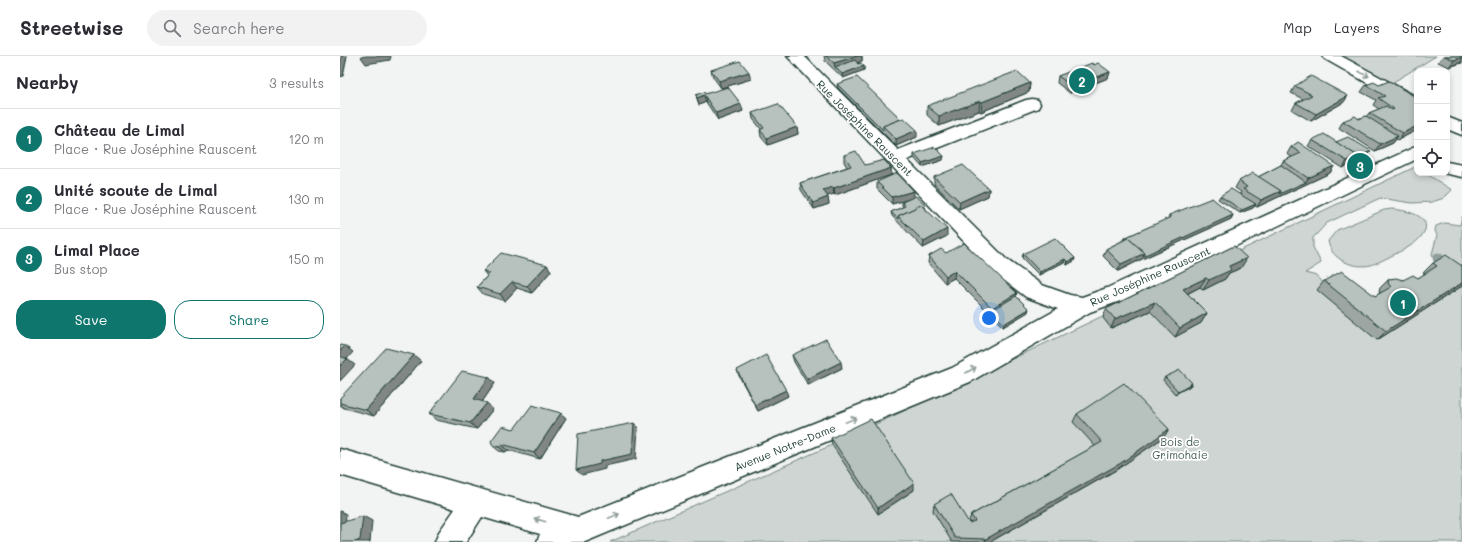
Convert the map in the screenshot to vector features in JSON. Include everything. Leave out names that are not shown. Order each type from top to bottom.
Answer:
[{"type":"street","name":"Rue Joséphine Rauscent","points":[[794,56],[1000,266],[1034,291],[1069,304],[1082,306],[1115,294],[1409,158]]},
{"type":"street","points":[[1330,56],[1414,102]]},
{"type":"street","points":[[895,158],[1032,104]]},
{"type":"street","points":[[1450,124],[1462,130]]},
{"type":"street","points":[[1450,139],[1462,134]]},
{"type":"street","points":[[1450,169],[1462,171]]},
{"type":"street","name":"Avenue Notre-Dame","points":[[550,542],[961,375],[1082,306]]},
{"type":"street","points":[[340,462],[578,531]]},
{"type":"street","points":[[449,542],[476,502]]},
{"type":"green space","points":[[1341,56],[1436,56],[1390,84]]},
{"type":"green space","name":"Bois de Grimohaie","points":[[1414,167],[1414,176],[1430,176],[1452,190],[1444,198],[1432,202],[1412,203],[1380,198],[1327,223],[1313,238],[1313,247],[1321,263],[1305,273],[1317,276],[1377,340],[1462,286],[1462,542],[610,542],[832,445]]},
{"type":"green space","points":[[1384,210],[1402,210],[1414,214],[1423,220],[1425,230],[1420,238],[1413,244],[1381,261],[1364,266],[1344,262],[1338,258],[1330,248],[1328,241],[1337,230]]},
{"type":"green space","points":[[1462,217],[1462,282],[1436,265],[1432,254],[1437,235],[1435,231],[1436,226],[1444,223],[1460,225]]},
{"type":"building","points":[[826,56],[857,56],[834,63]]},
{"type":"building","points":[[1445,56],[1462,56],[1462,57],[1454,60]]},
{"type":"building","points":[[855,60],[858,64],[861,63],[864,66],[842,74],[835,67]]},
{"type":"building","points":[[740,61],[749,72],[719,81],[711,70]]},
{"type":"building","points":[[1092,63],[1094,65],[1098,63],[1110,72],[1072,86],[1058,76]]},
{"type":"building","points":[[1017,71],[1030,83],[982,102],[980,101],[939,116],[927,106]]},
{"type":"building","points":[[1311,76],[1348,96],[1316,114],[1296,103],[1312,95],[1295,86]]},
{"type":"building","points":[[857,77],[901,119],[883,126],[883,130],[837,84]]},
{"type":"building","points":[[1389,81],[1414,96],[1414,128],[1403,133],[1369,113],[1386,106],[1392,110],[1394,109],[1378,98],[1385,96],[1366,85],[1374,82],[1379,85]]},
{"type":"building","points":[[728,87],[741,104],[716,113],[704,95],[697,98],[696,95],[704,92],[705,94]]},
{"type":"building","points":[[778,104],[797,127],[767,138],[760,130],[764,128],[752,113]]},
{"type":"building","points":[[1355,116],[1359,119],[1366,116],[1398,136],[1380,144],[1343,121]]},
{"type":"building","points":[[904,118],[917,130],[896,139],[883,126]]},
{"type":"building","points":[[1324,134],[1358,156],[1347,161],[1312,140]]},
{"type":"building","points":[[1348,137],[1371,151],[1355,159],[1358,156],[1336,142]]},
{"type":"building","points":[[1298,142],[1334,166],[1308,178],[1283,161],[1301,153],[1291,147]]},
{"type":"building","points":[[935,147],[944,156],[922,163],[914,154]]},
{"type":"building","points":[[856,151],[865,165],[884,160],[891,168],[834,188],[823,190],[828,197],[813,203],[800,183],[851,166],[844,155]]},
{"type":"building","points":[[963,165],[989,189],[960,202],[934,177]]},
{"type":"building","points":[[1281,165],[1306,182],[1279,194],[1281,191],[1258,177]]},
{"type":"building","points":[[897,173],[914,191],[892,197],[877,182]]},
{"type":"building","points":[[1253,173],[1281,191],[1261,200],[1243,189],[1247,187],[1239,181]]},
{"type":"building","points":[[1231,189],[1256,204],[1242,210],[1220,196]]},
{"type":"building","points":[[916,196],[926,205],[923,207],[921,205],[898,216],[898,219],[891,212],[905,206],[902,202]]},
{"type":"building","points":[[1212,198],[1233,215],[1143,256],[1145,253],[1128,238],[1124,238],[1171,217],[1169,215]]},
{"type":"building","points":[[921,205],[947,229],[924,242],[898,216]]},
{"type":"building","points":[[1055,238],[1075,258],[1068,262],[1065,259],[1040,272],[1023,254]]},
{"type":"building","points":[[1128,238],[1145,253],[1121,264],[1106,249]]},
{"type":"building","points":[[964,243],[1017,293],[992,308],[955,271],[946,276],[929,256],[941,249],[946,253]]},
{"type":"building","points":[[1234,246],[1247,258],[1229,266],[1231,270],[1209,280],[1206,278],[1183,289],[1207,313],[1180,328],[1155,302],[1115,319],[1106,309]]},
{"type":"building","points":[[501,253],[547,265],[527,286],[512,282],[500,294],[477,287],[490,273],[483,271]]},
{"type":"building","points":[[1446,255],[1462,266],[1462,283],[1386,331],[1324,281],[1342,271],[1375,296],[1391,287],[1388,283],[1389,279],[1396,278],[1403,280],[1413,275],[1418,278],[1437,266],[1433,263]]},
{"type":"building","points":[[1016,296],[1029,309],[1004,324],[991,311]]},
{"type":"building","points":[[826,339],[841,362],[807,379],[792,355]]},
{"type":"building","points":[[340,345],[345,346],[340,351]]},
{"type":"building","points":[[386,348],[414,355],[366,410],[340,403],[340,398]]},
{"type":"building","points":[[766,355],[786,390],[755,405],[737,370]]},
{"type":"building","points":[[340,356],[347,359],[340,366]]},
{"type":"building","points":[[1180,370],[1192,383],[1178,391],[1165,377]]},
{"type":"building","points":[[462,371],[489,377],[474,399],[487,403],[470,423],[429,414]]},
{"type":"building","points":[[1124,383],[1169,429],[1121,463],[986,539],[955,538],[934,504],[951,494],[969,523],[975,521],[971,515],[1102,442],[1077,414]]},
{"type":"building","points":[[532,405],[561,413],[534,453],[502,444],[499,447],[493,446],[491,441],[502,426],[514,429]]},
{"type":"building","points":[[871,419],[914,483],[878,508],[831,438]]},
{"type":"building","points":[[634,423],[632,454],[600,461],[600,464],[576,470],[578,434]]},
{"type":"building","points":[[363,516],[360,540],[355,542],[340,542],[340,523]]},
{"type":"place","name":"Unité scoute de Limal","points":[[1082,81]]},
{"type":"place","name":"Limal Place","points":[[1360,166]]},
{"type":"place","name":"Château de Limal","points":[[1403,303]]}]
